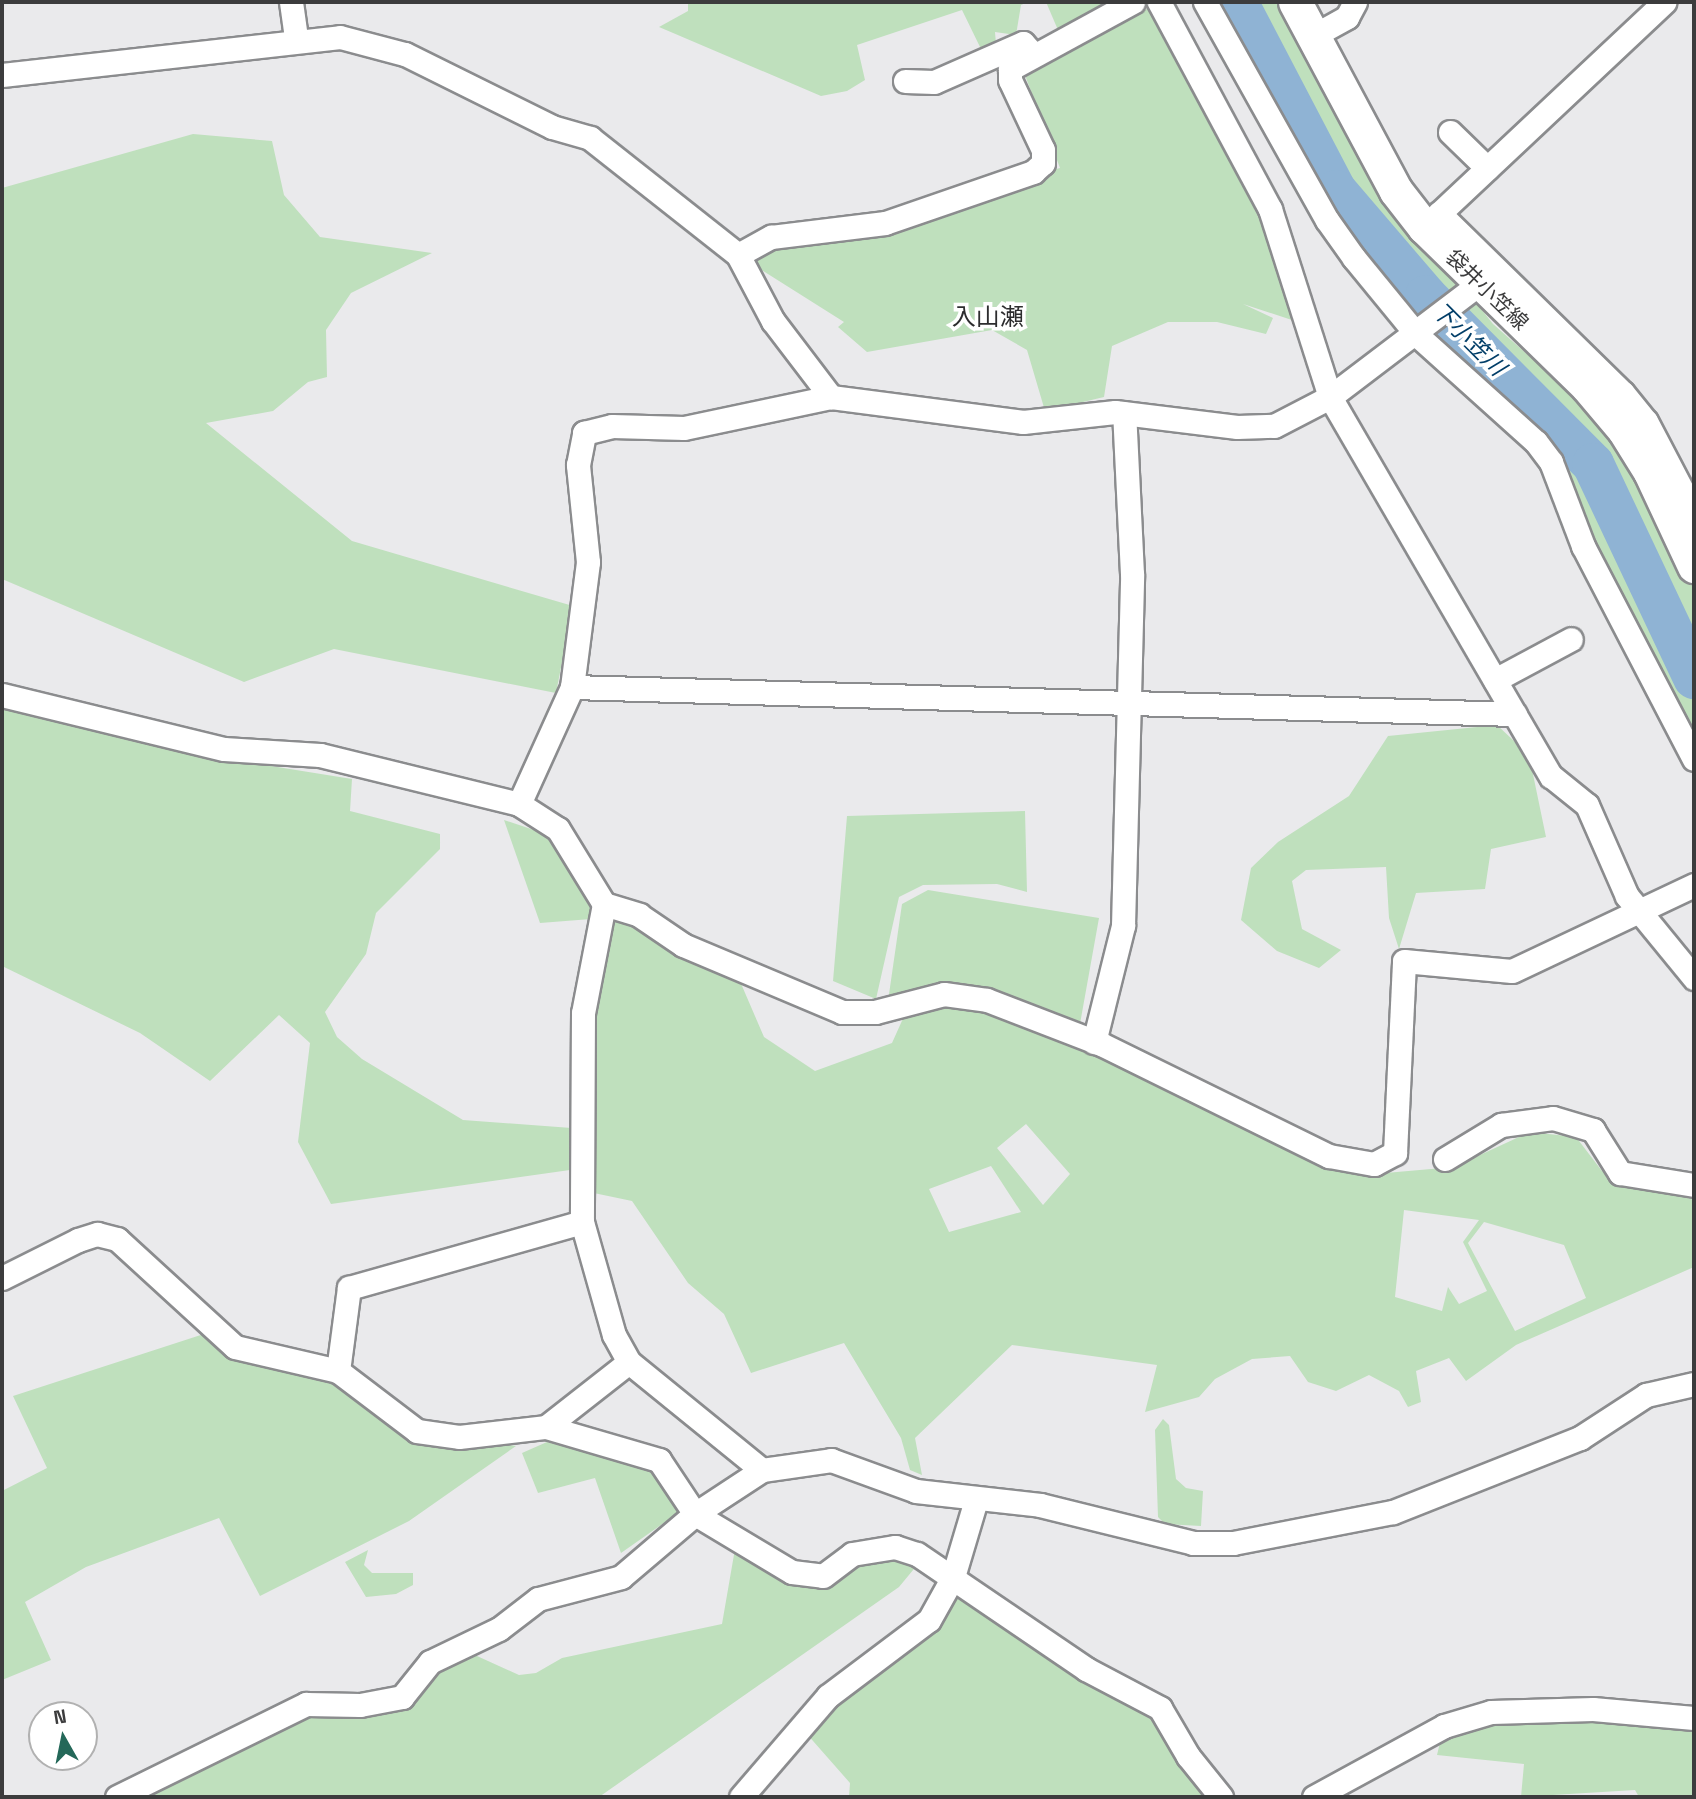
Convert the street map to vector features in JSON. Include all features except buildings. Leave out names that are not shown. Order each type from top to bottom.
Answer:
[{"type":"main road","name":"袋井小笠線","points":[[1295,2],[1372,152],[1431,220],[1479,284],[1587,386],[1624,430],[1694,566]]},
{"type":"street","points":[[291,2],[296,39]]},
{"type":"street","points":[[738,254],[771,237],[885,223],[1033,172],[1043,163],[1043,150],[1010,80],[1010,69],[1032,53],[1133,2]]},
{"type":"street","points":[[1158,2],[1270,209],[1330,397],[1551,776],[1587,805],[1627,896],[1694,978]]},
{"type":"street","points":[[1205,2],[1326,220],[1417,335],[1536,442],[1551,462],[1583,546],[1694,759]]},
{"type":"street","points":[[1313,36],[1347,16],[1356,2]]},
{"type":"street","points":[[1664,2],[1431,220],[1623,393],[1646,421],[1694,513]]},
{"type":"street","points":[[2,75],[296,39],[340,37],[374,44],[552,127],[590,138],[738,254],[773,321],[831,397]]},
{"type":"street","points":[[905,80],[934,82],[1023,43],[1032,53]]},
{"type":"street","points":[[1450,132],[1487,168]]},
{"type":"street","points":[[519,804],[572,687],[588,562],[578,465],[584,433],[612,426],[684,428],[831,397],[1023,422],[1124,413],[1237,427],[1274,426],[1330,397],[1417,335],[1479,284]]},
{"type":"street","points":[[1094,1042],[1123,926],[1132,574],[1124,413]]},
{"type":"street","points":[[1495,680],[1571,639]]},
{"type":"street","points":[[572,687],[1515,714]]},
{"type":"street","points":[[2,695],[224,749],[320,755],[519,804],[558,829],[604,904],[639,915],[683,945],[842,1012],[875,1012],[944,994],[987,1000],[1094,1042],[1329,1156],[1374,1164],[1395,1153],[1404,961],[1512,971],[1694,885]]},
{"type":"street","points":[[604,904],[583,1013],[582,1222],[614,1335],[629,1362],[762,1470]]},
{"type":"street","points":[[1445,1159],[1502,1125],[1553,1118],[1593,1130],[1620,1173],[1694,1185]]},
{"type":"street","points":[[338,1371],[349,1288],[582,1222]]},
{"type":"street","points":[[2,1278],[78,1240],[97,1234],[117,1239],[235,1347],[338,1371],[417,1431],[459,1437],[546,1427],[659,1460],[695,1514],[792,1572],[823,1576],[852,1555],[895,1547],[953,1577],[1086,1669],[1160,1708],[1188,1756],[1221,1797]]},
{"type":"street","points":[[546,1427],[629,1362]]},
{"type":"street","points":[[117,1797],[306,1704],[360,1705],[402,1697],[430,1661],[499,1629],[538,1599],[621,1577],[695,1514],[762,1470],[831,1460],[916,1490],[975,1500],[1040,1505],[1193,1543],[1233,1543],[1393,1512],[1580,1438],[1646,1395],[1694,1384]]},
{"type":"street","points":[[741,1797],[828,1696],[929,1620],[953,1577],[975,1500]]},
{"type":"street","points":[[1314,1797],[1444,1726],[1491,1712],[1593,1709],[1694,1718]]},
{"type":"green space","points":[[688,2],[1028,2],[1021,5],[1016,35],[995,32],[996,44],[981,49],[962,10],[857,45],[865,80],[847,91],[821,96],[659,27],[688,11]]},
{"type":"green space","points":[[1046,2],[1117,2],[1058,30]]},
{"type":"green space","points":[[1213,2],[1283,2],[1364,162],[1493,324],[1610,428],[1694,589],[1694,746],[1594,547],[1567,468],[1521,412],[1415,319],[1337,219]]},
{"type":"green space","points":[[1151,7],[1220,143],[1235,144],[1301,323],[1243,304],[1273,318],[1266,334],[1217,322],[1168,322],[1112,346],[1104,397],[1045,411],[1027,350],[992,330],[867,352],[838,327],[844,322],[738,255],[1060,168],[1023,70]]},
{"type":"green space","points":[[193,134],[272,141],[284,195],[320,237],[432,253],[351,293],[326,330],[327,377],[308,382],[273,411],[206,423],[352,541],[573,606],[556,693],[334,649],[244,682],[2,579],[2,188]]},
{"type":"green space","points":[[2,683],[221,758],[352,779],[350,811],[440,834],[440,849],[376,913],[366,954],[325,1012],[337,1037],[362,1059],[463,1120],[585,1129],[603,911],[733,965],[764,1037],[815,1071],[892,1043],[910,1003],[888,1001],[902,904],[928,890],[1099,918],[1078,1035],[1374,1174],[1454,1167],[1530,1132],[1576,1137],[1602,1171],[1694,1200],[1694,1267],[1516,1345],[1466,1381],[1449,1358],[1416,1371],[1421,1402],[1408,1407],[1399,1391],[1369,1375],[1336,1391],[1308,1382],[1290,1356],[1252,1359],[1215,1379],[1199,1397],[1145,1412],[1157,1365],[1012,1345],[915,1438],[922,1475],[910,1470],[901,1438],[844,1343],[751,1373],[724,1314],[688,1283],[632,1201],[589,1192],[584,1168],[331,1204],[298,1142],[310,1043],[279,1015],[210,1081],[140,1033],[2,966]],"holes":[[[1026,1124],[1070,1174],[1043,1205],[997,1148]],[[991,1166],[1021,1212],[949,1232],[929,1189]],[[1404,1210],[1479,1220],[1463,1242],[1487,1291],[1459,1304],[1448,1287],[1442,1311],[1395,1297]],[[1484,1222],[1564,1245],[1586,1298],[1515,1331],[1468,1243]]]},
{"type":"green space","points":[[1497,725],[1529,755],[1546,837],[1491,849],[1485,889],[1416,893],[1399,949],[1389,918],[1386,867],[1306,870],[1292,881],[1302,929],[1341,950],[1319,968],[1277,951],[1241,920],[1251,868],[1278,842],[1349,796],[1388,736]]},
{"type":"green space","points":[[1025,811],[1027,892],[997,884],[923,885],[899,897],[876,999],[833,981],[847,816]]},
{"type":"green space","points":[[504,820],[546,834],[595,903],[591,919],[540,923]]},
{"type":"green space","points":[[210,1332],[338,1371],[405,1430],[516,1446],[409,1521],[260,1596],[219,1518],[86,1567],[25,1602],[51,1660],[2,1680],[2,1491],[47,1468],[13,1396]]},
{"type":"green space","points":[[1163,1419],[1169,1425],[1176,1479],[1186,1488],[1203,1491],[1201,1526],[1165,1524],[1158,1517],[1155,1430]]},
{"type":"green space","points":[[547,1442],[658,1472],[678,1513],[621,1553],[595,1478],[538,1493],[522,1453]]},
{"type":"green space","points":[[736,1543],[816,1578],[852,1554],[923,1558],[899,1587],[599,1797],[116,1797],[260,1724],[402,1697],[435,1659],[466,1651],[519,1675],[536,1673],[562,1658],[722,1624]]},
{"type":"green space","points":[[368,1550],[364,1565],[372,1573],[413,1573],[413,1585],[396,1594],[366,1597],[345,1562]]},
{"type":"green space","points":[[956,1584],[1156,1713],[1221,1797],[849,1797],[850,1783],[806,1733],[885,1664]]},
{"type":"green space","points":[[1536,1710],[1694,1721],[1694,1797],[1639,1797],[1635,1790],[1521,1797],[1524,1764],[1437,1755],[1444,1726]]},
{"type":"waterway","name":"下小笠川","points":[[1237,2],[1336,191],[1426,296],[1593,464],[1694,678]]},
{"type":"district","name":"入山瀬","points":[[988,317]]}]
